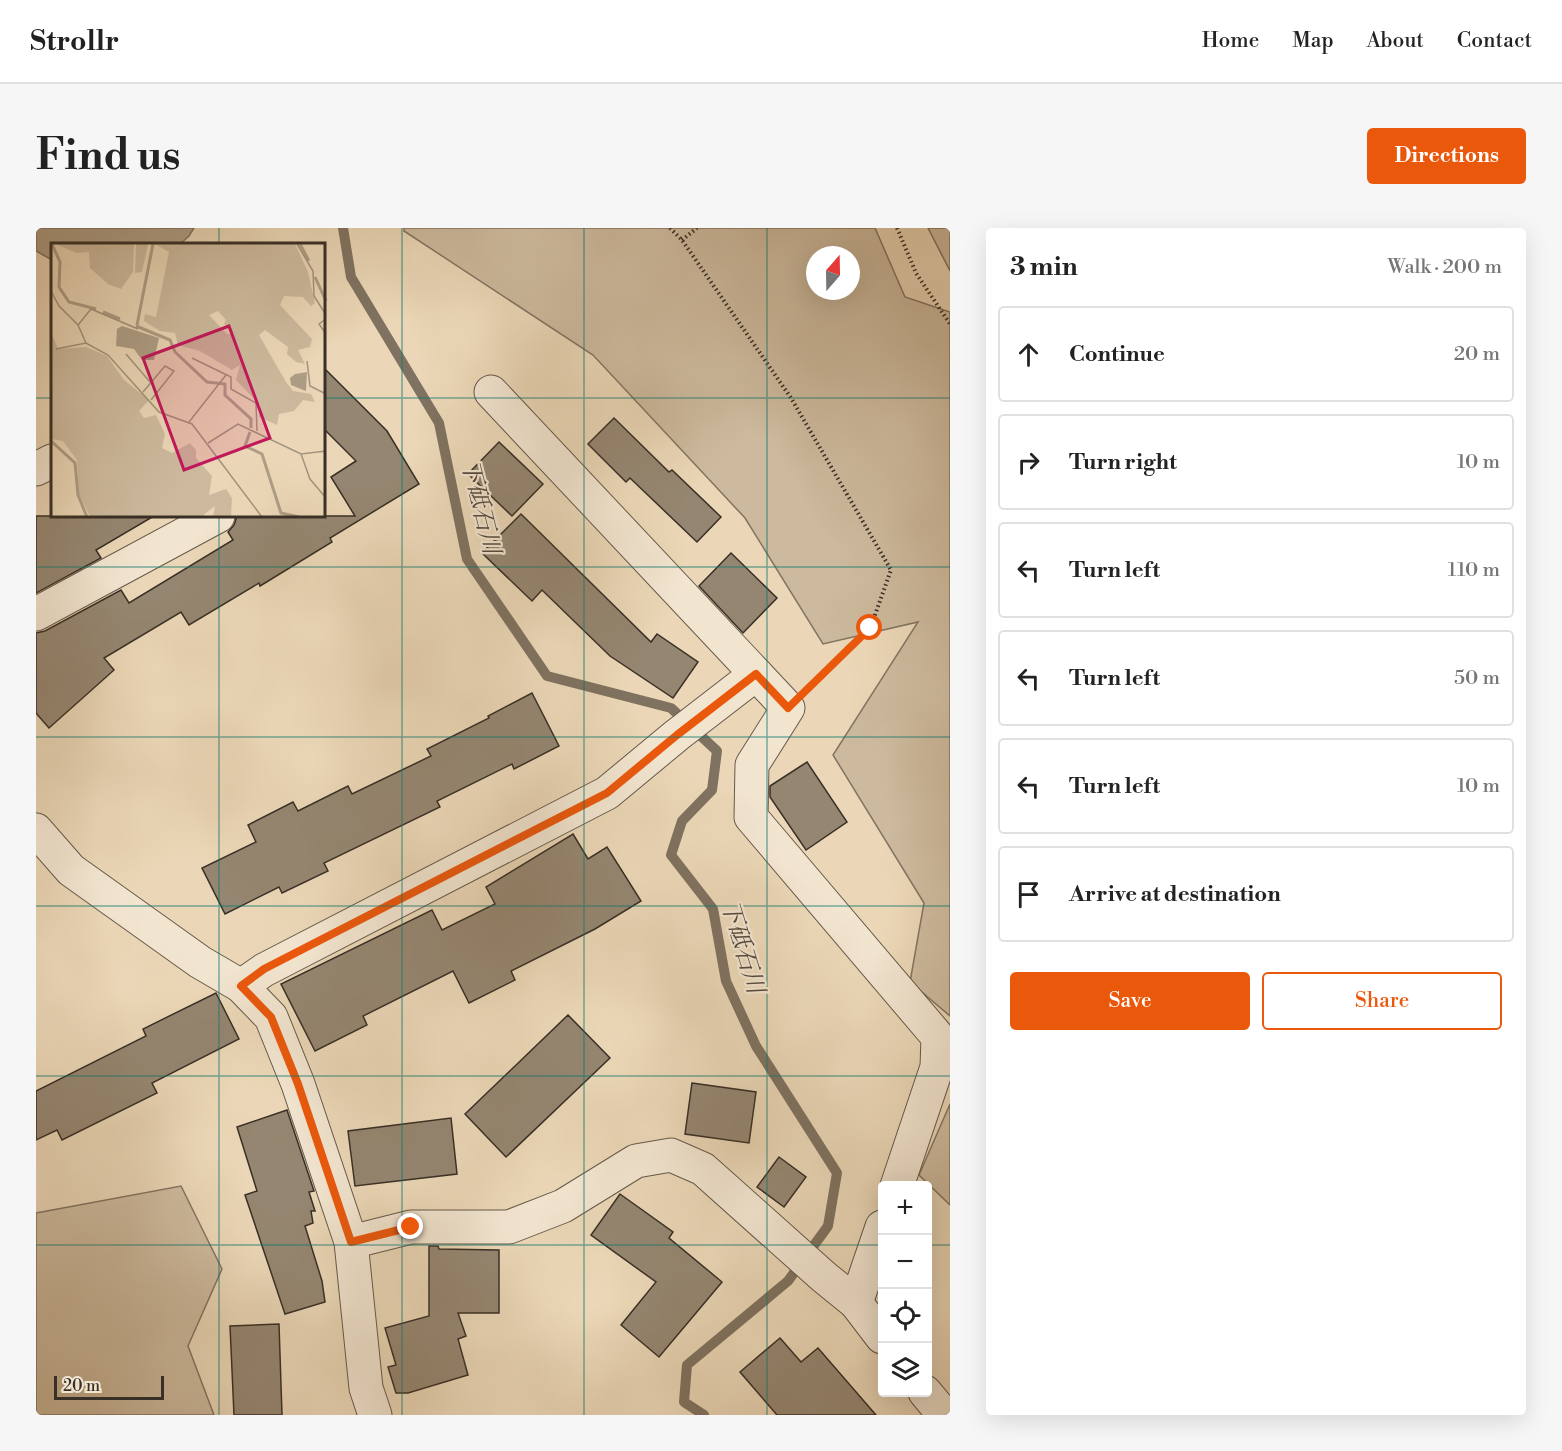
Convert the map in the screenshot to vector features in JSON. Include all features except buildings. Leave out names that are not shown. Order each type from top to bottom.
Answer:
[{"type":"street","points":[[491,392],[788,708],[752,765],[751,817],[938,1036],[937,1066],[898,1181]]},
{"type":"street","points":[[36,469],[51,462]]},
{"type":"street","points":[[36,614],[214,518]]},
{"type":"street","points":[[241,986],[264,969],[607,793],[688,726],[756,674]]},
{"type":"street","points":[[36,830],[71,870],[200,962],[241,986],[271,1017],[298,1084],[351,1242],[366,1388],[375,1415]]},
{"type":"street","points":[[351,1242],[411,1227],[509,1227],[563,1206],[636,1161],[671,1155],[703,1169],[856,1303],[878,1332]]},
{"type":"street","points":[[856,1303],[879,1235]]},
{"type":"street","points":[[929,1397],[944,1415]]},
{"type":"path","points":[[670,228],[682,240],[791,398],[891,570],[870,628],[788,708]]},
{"type":"path","points":[[682,240],[697,228]]},
{"type":"path","points":[[897,228],[916,273],[950,324]]},
{"type":"shaded area","points":[[36,228],[194,228],[181,243],[51,243],[51,259],[36,251]]},
{"type":"shaded area","points":[[404,228],[875,228],[905,297],[950,312],[950,1016],[910,982],[924,903],[833,755],[918,622],[823,644],[745,518],[593,355],[404,231]]},
{"type":"shaded area","points":[[928,228],[950,228],[950,271]]},
{"type":"shaded area","points":[[950,1104],[950,1205],[932,1188],[932,1181],[925,1181],[919,1175]]},
{"type":"shaded area","points":[[181,1186],[222,1269],[188,1346],[214,1415],[36,1415],[36,1213]]},
{"type":"waterway","name":"下砥石川","points":[[343,228],[351,277],[439,423],[467,559],[547,676],[671,708],[717,751],[712,790],[682,821],[671,855],[713,909],[726,981],[756,1046],[837,1173],[828,1226],[788,1281],[687,1365],[684,1402],[704,1415]]},
{"type":"route","points":[[411,1227],[351,1242],[298,1084],[271,1017],[241,986],[264,969],[607,793],[756,674],[788,708],[870,628]]}]
